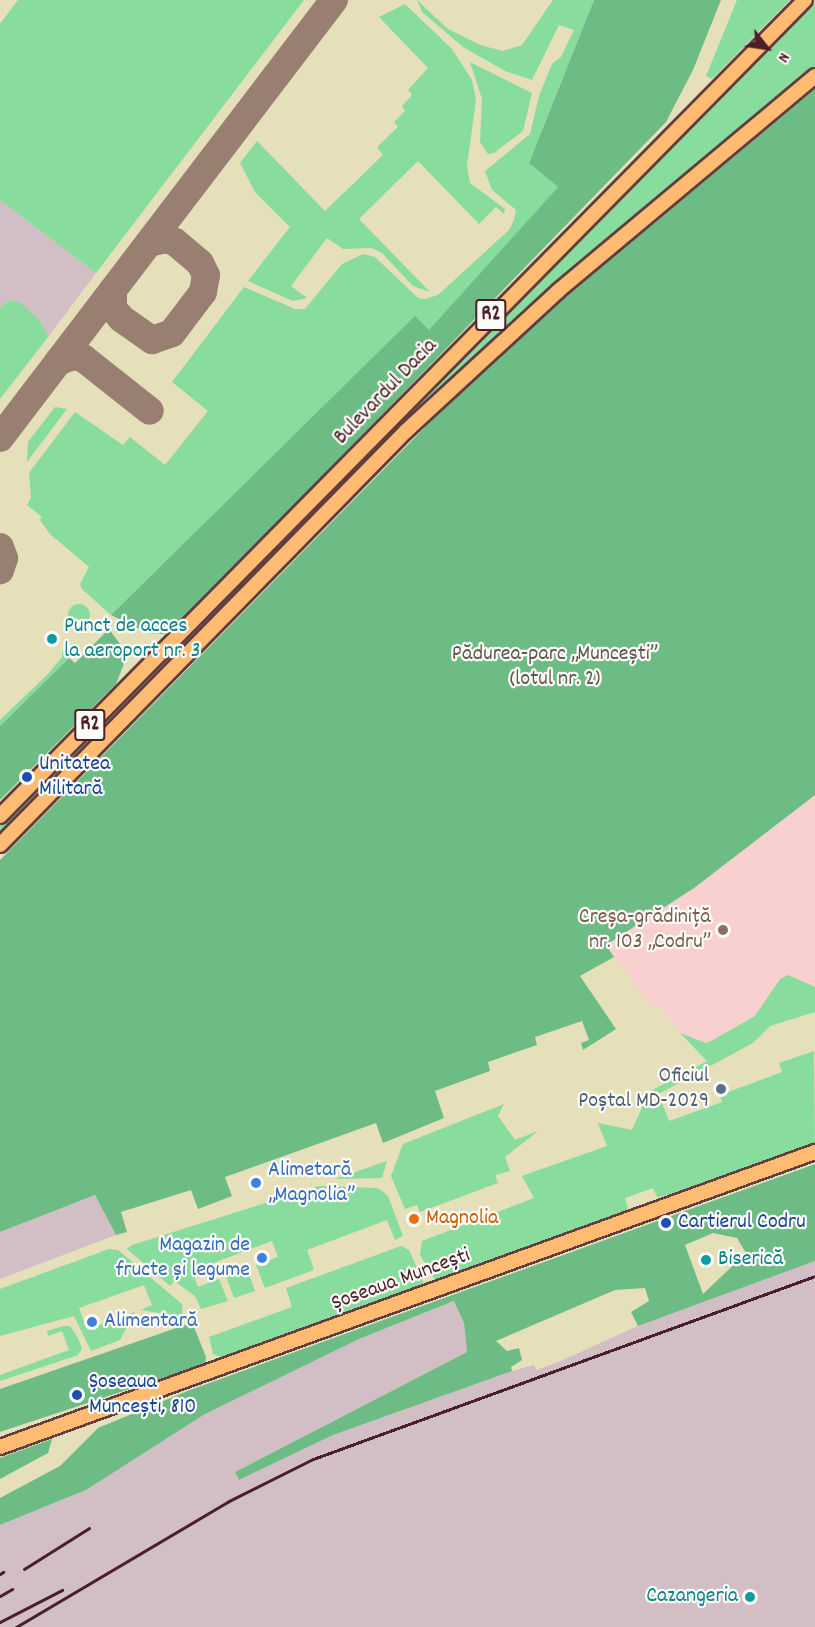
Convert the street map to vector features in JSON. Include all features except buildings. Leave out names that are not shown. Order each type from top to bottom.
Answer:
[{"type":"main road","name":"Bulevardul Dacia","points":[[0,816],[573,231],[805,0]]},
{"type":"main road","name":"Bulevardul Dacia","points":[[0,845],[415,423],[558,291],[815,76]]},
{"type":"main road","points":[[160,653],[174,667]]},
{"type":"main road","name":"Șoseaua Muncești","points":[[0,1447],[815,1152]]},
{"type":"shaded area","points":[[0,200],[96,273],[48,337],[41,322],[9,300],[0,308]]},
{"type":"shaded area","name":"Creșa-grădiniță nr. 103 „Codru”","points":[[815,795],[815,987],[789,975],[780,979],[755,1016],[713,1040],[706,1043],[680,1033],[661,1008],[650,1005],[606,945],[694,888]]},
{"type":"shaded area","points":[[95,1195],[116,1235],[0,1279],[0,1232]]},
{"type":"shaded area","points":[[815,1261],[815,1627],[0,1627],[0,1525],[86,1490],[205,1414],[359,1339],[455,1301],[464,1323],[467,1352],[235,1472],[239,1480],[333,1435],[512,1371],[534,1365],[536,1370],[556,1363],[638,1326]]},
{"type":"green space","points":[[18,0],[304,0],[96,273],[0,200],[0,24]]},
{"type":"green space","points":[[417,0],[448,29],[480,45],[503,51],[522,45],[553,0],[594,0],[529,163],[558,187],[429,331],[415,317],[111,615],[82,589],[80,584],[89,567],[50,534],[40,520],[42,517],[27,505],[31,498],[29,473],[75,412],[123,445],[130,437],[165,465],[208,411],[172,382],[244,287],[295,309],[305,309],[342,264],[363,254],[375,257],[418,298],[425,299],[438,295],[509,230],[514,220],[516,210],[492,190],[485,171],[530,134],[539,96],[552,64],[561,57],[574,30],[559,25],[532,80],[505,71],[463,47],[422,12]]},
{"type":"green space","points":[[594,0],[721,0],[693,70],[666,122],[174,629],[164,634],[148,633],[111,615],[415,316],[429,330],[558,187],[529,163]]},
{"type":"green space","points":[[737,0],[790,0],[712,79],[706,76]]},
{"type":"green space","points":[[815,3],[815,68],[702,159],[537,301],[404,426],[178,655],[172,656],[173,650]]},
{"type":"green space","points":[[405,4],[452,49],[472,80],[476,100],[467,166],[470,183],[505,209],[504,214],[496,207],[479,224],[418,161],[359,219],[430,292],[413,286],[382,253],[371,248],[343,249],[327,238],[291,286],[307,298],[293,301],[248,281],[290,227],[255,192],[240,163],[257,141],[325,211],[383,155],[377,147],[398,127],[394,122],[405,111],[402,106],[412,95],[408,90],[428,68],[379,17]]},
{"type":"green space","points":[[470,62],[532,93],[523,131],[494,153],[488,154],[480,142],[482,99]]},
{"type":"green space","name":"Pădurea-parc „Muncești” (lotul nr. 2)","points":[[815,89],[815,795],[694,888],[606,945],[614,957],[580,976],[616,1029],[583,1050],[581,1043],[589,1040],[582,1021],[535,1037],[537,1045],[488,1062],[490,1071],[435,1091],[444,1118],[383,1143],[376,1123],[225,1177],[232,1196],[198,1209],[191,1190],[121,1212],[127,1232],[116,1235],[95,1195],[0,1232],[0,860],[439,413],[540,318]]},
{"type":"green space","points":[[9,300],[21,303],[41,322],[48,337],[0,399],[0,308]]},
{"type":"green space","points":[[55,407],[67,409],[27,462],[28,442]]},
{"type":"green space","points":[[79,604],[87,607],[90,615],[87,623],[79,626],[71,623],[68,615],[71,607]]},
{"type":"green space","points":[[109,629],[123,648],[125,661],[116,684],[0,800],[0,726],[69,658],[75,663]]},
{"type":"green space","points":[[62,651],[69,658],[0,726],[0,720],[49,673],[62,657]]},
{"type":"green space","points":[[159,664],[164,671],[0,836],[0,825]]},
{"type":"green space","points":[[788,975],[815,987],[815,1012],[770,1026],[753,1043],[653,1097],[655,1106],[662,1103],[669,1121],[722,1102],[720,1095],[782,1072],[779,1063],[814,1051],[815,1145],[675,1194],[657,1197],[653,1188],[625,1198],[628,1208],[624,1215],[436,1282],[420,1255],[422,1241],[534,1198],[522,1176],[607,1146],[598,1123],[632,1130],[649,1092],[707,1061],[680,1033],[706,1043],[713,1040],[755,1016],[780,979]]},
{"type":"green space","points":[[504,1104],[498,1116],[515,1140],[538,1131],[505,1157],[510,1171],[495,1175],[498,1183],[420,1212],[417,1205],[405,1209],[391,1176],[403,1144]]},
{"type":"green space","points":[[387,1161],[382,1178],[335,1179]]},
{"type":"green space","points":[[815,1164],[815,1261],[638,1326],[631,1312],[649,1301],[645,1288],[615,1290],[496,1341],[507,1351],[519,1348],[522,1360],[511,1367],[512,1371],[333,1435],[239,1480],[235,1472],[467,1352],[464,1323],[454,1301],[359,1339],[205,1414],[86,1490],[0,1525],[0,1498],[60,1466],[98,1428],[190,1390]],"holes":[[[713,1233],[737,1238],[746,1253],[703,1294],[685,1245]]]},
{"type":"green space","points":[[319,1186],[378,1188],[388,1196],[403,1236],[395,1240],[387,1220],[307,1250],[314,1270],[265,1288],[256,1265],[278,1257],[272,1241],[192,1271],[198,1287],[219,1279],[228,1301],[201,1309],[195,1296],[174,1281],[170,1286],[127,1249],[132,1245]]},
{"type":"green space","points":[[401,1246],[409,1250],[424,1284],[420,1288],[224,1358],[213,1354],[209,1337],[292,1307],[286,1288]]},
{"type":"green space","points":[[109,1249],[118,1250],[182,1304],[183,1317],[141,1310],[152,1305],[144,1285],[79,1308],[87,1329],[135,1312],[120,1340],[91,1351],[74,1316],[0,1336],[0,1289]]},
{"type":"green space","points":[[247,1269],[255,1291],[234,1298],[226,1276]]},
{"type":"green space","points":[[185,1325],[194,1327],[206,1357],[205,1364],[0,1432],[0,1389]]},
{"type":"green space","points":[[70,1326],[78,1338],[82,1348],[78,1355],[0,1381],[0,1375],[69,1350],[62,1331],[48,1336],[47,1331]]},
{"type":"green space","points":[[52,1439],[48,1453],[0,1479],[0,1458]]},
{"type":"taxiway","points":[[0,438],[334,0]]},
{"type":"taxiway","points":[[113,290],[113,309],[122,319],[152,340],[172,333],[203,292],[206,275],[200,263],[175,242],[166,239],[149,243]]},
{"type":"taxiway","points":[[58,362],[72,356],[83,358],[150,411]]},
{"type":"taxiway","points":[[0,547],[4,558],[0,570]]},
{"type":"railway","points":[[16,1627],[229,1501],[313,1459],[815,1276]]},
{"type":"railway","points":[[24,1569],[89,1528]]},
{"type":"railway","points":[[0,1596],[12,1589]]},
{"type":"railway","points":[[0,1622],[62,1590]]},
{"type":"place","name":"Punct de acces la aeroport nr. 3","points":[[52,639]]},
{"type":"place","name":"Unitatea Militară","points":[[27,777]]},
{"type":"place","name":"Creșa-grădiniță nr. 103 „Codru”","points":[[723,930]]},
{"type":"place","name":"Oficiul Poștal MD-2029","points":[[721,1089]]},
{"type":"place","name":"Alimetară „Magnolia”","points":[[256,1183]]},
{"type":"place","name":"Magnolia","points":[[414,1219]]},
{"type":"place","name":"Cartierul Codru","points":[[666,1223]]},
{"type":"place","name":"Magazin de fructe și legume","points":[[262,1258]]},
{"type":"place","name":"Biserică","points":[[706,1260]]},
{"type":"place","name":"Alimentară","points":[[92,1322]]},
{"type":"place","name":"Șoseaua Muncești, 810","points":[[77,1395]]},
{"type":"place","name":"Cazangeria","points":[[750,1597]]}]
